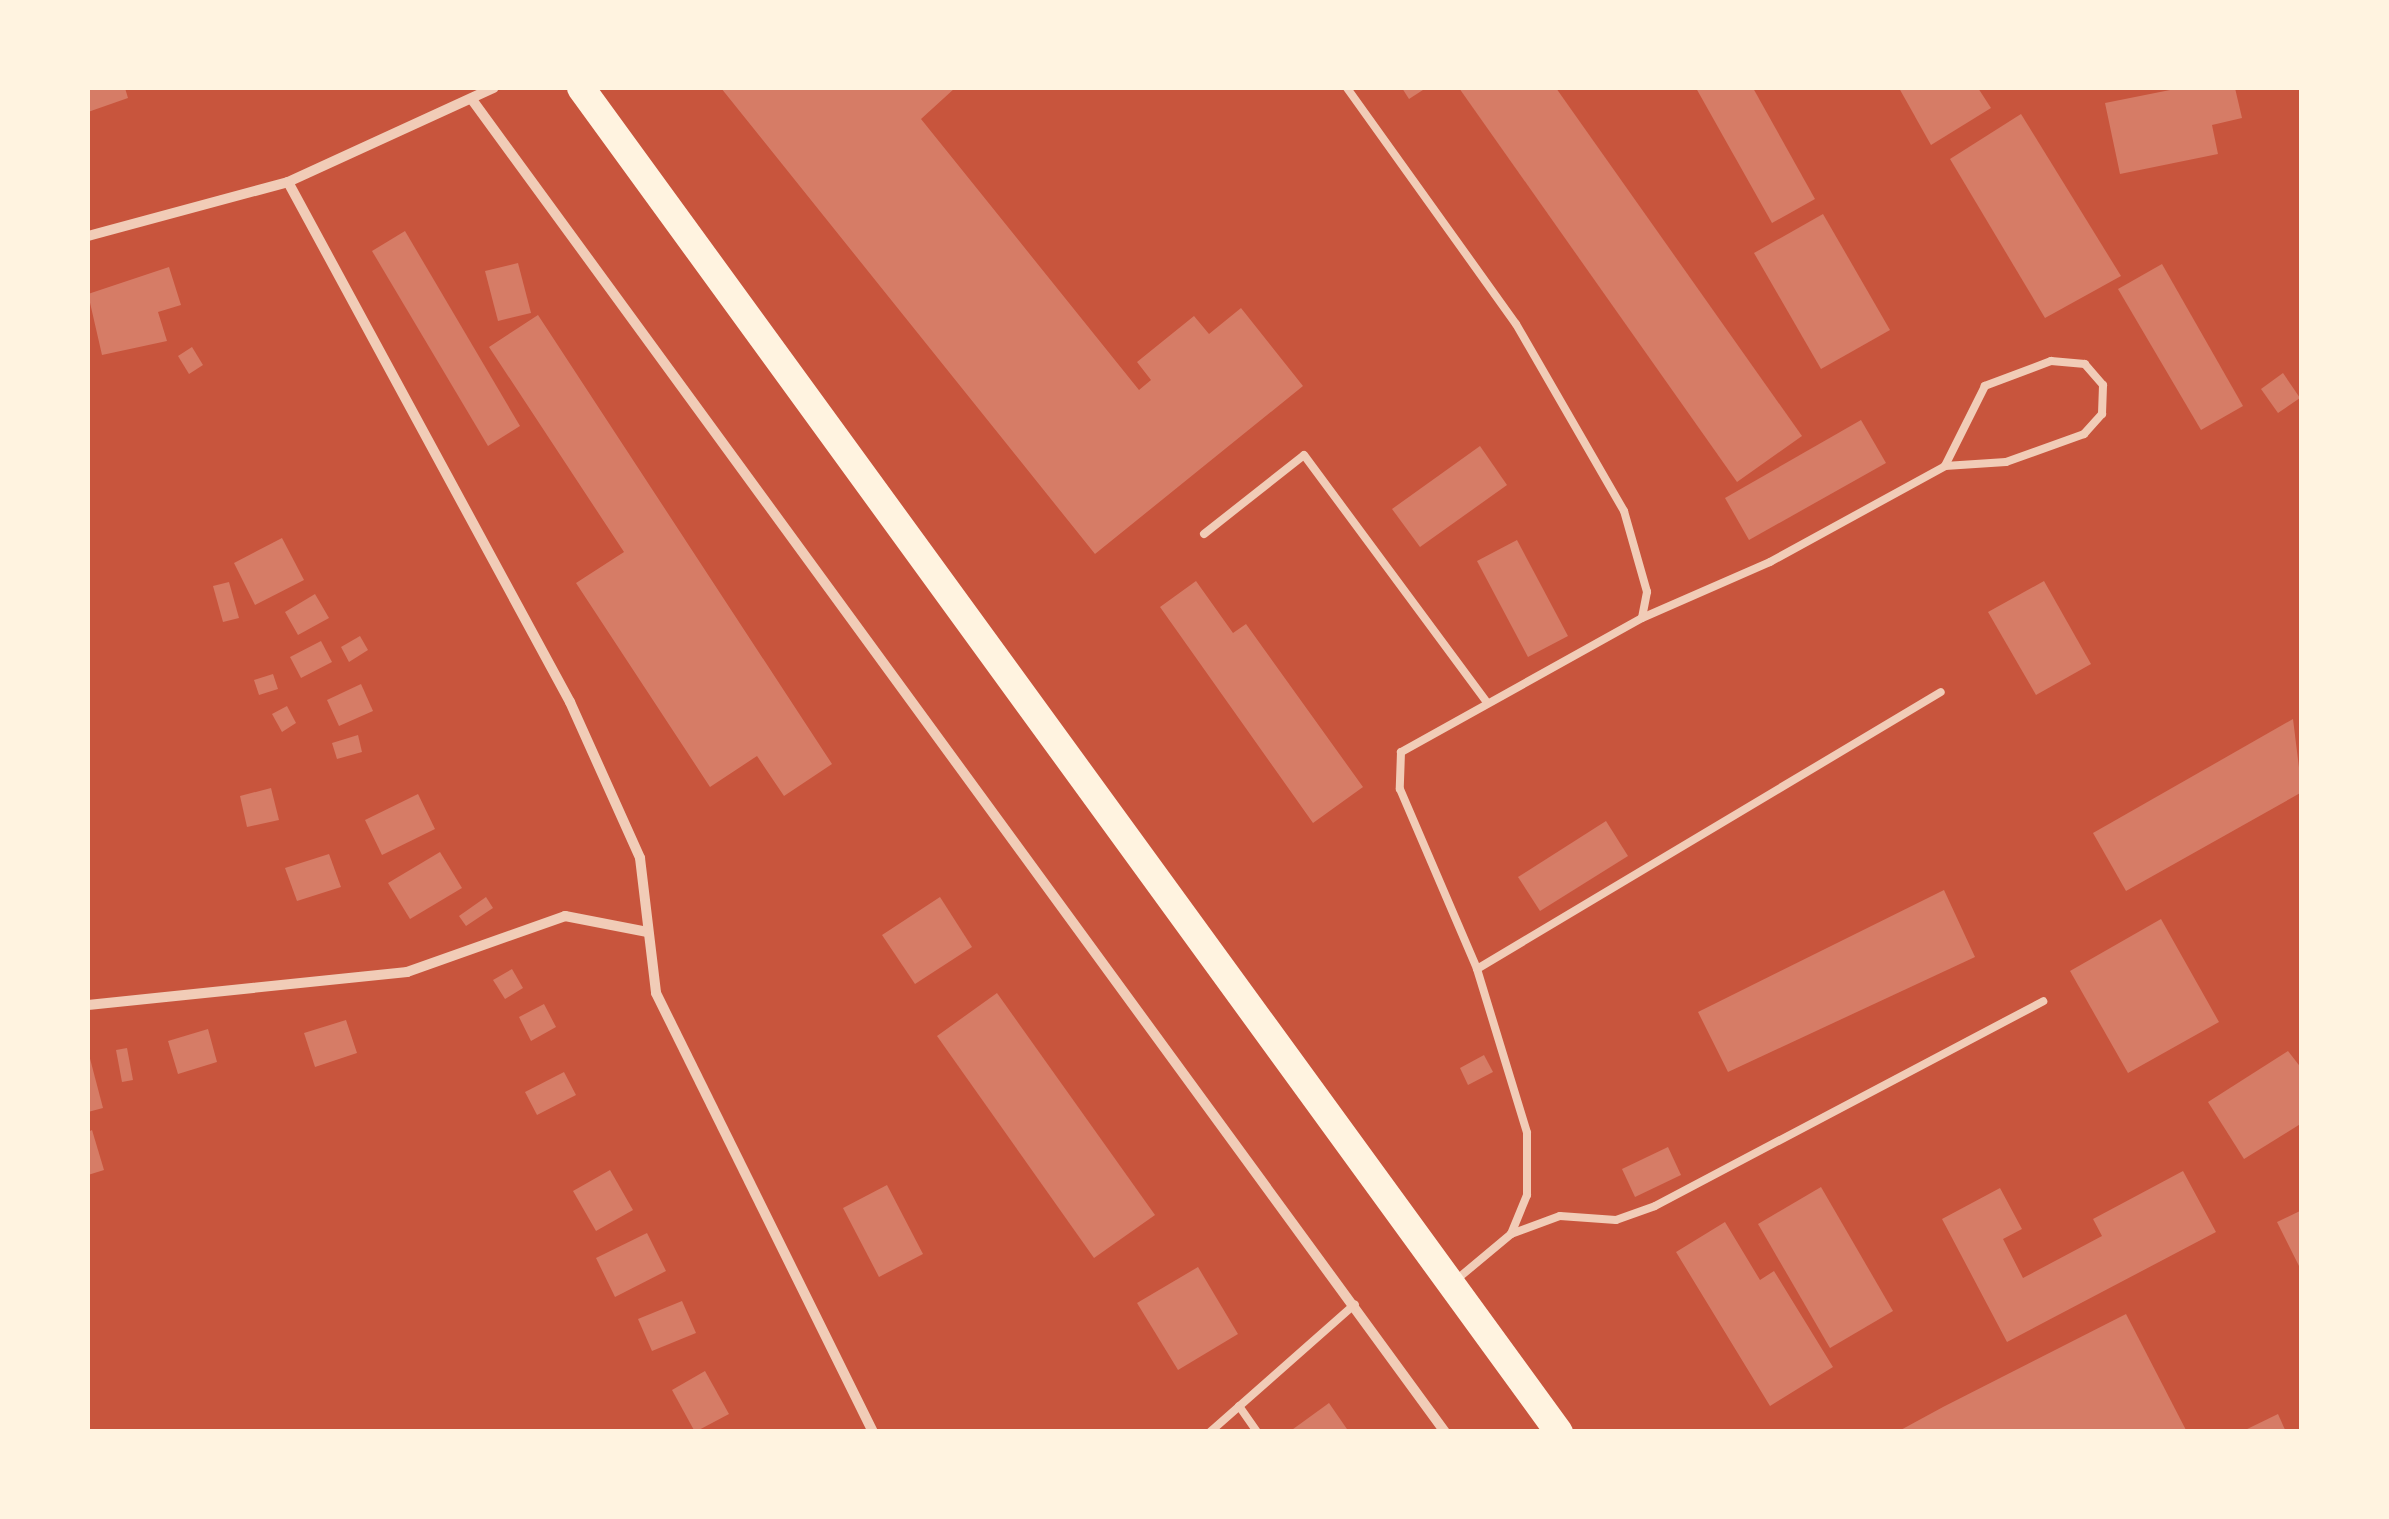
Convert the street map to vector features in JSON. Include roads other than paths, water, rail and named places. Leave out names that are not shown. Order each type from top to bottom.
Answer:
[{"type":"highway","points":[[581,88],[1559,1432]]},
{"type":"street","points":[[88,236],[288,182],[474,101],[493,88]]},
{"type":"street","points":[[474,101],[1355,1304],[1444,1432]]},
{"type":"street","points":[[288,182],[570,702],[640,858],[656,993],[873,1432]]},
{"type":"street","points":[[88,1005],[407,972],[565,916],[647,932]]},
{"type":"lane","points":[[1347,88],[1516,324],[1624,511],[1647,592],[1642,618]]},
{"type":"lane","points":[[1511,1234],[1527,1195],[1527,1133],[1477,970],[1400,789],[1400,752],[1642,618],[1770,562],[1945,466],[2006,462],[2084,434],[2102,414],[2103,386],[2086,364],[2051,361],[1984,386],[1945,466]]},
{"type":"lane","points":[[1204,534],[1304,455],[1487,702]]},
{"type":"lane","points":[[1477,970],[1942,692]]},
{"type":"lane","points":[[1452,1283],[1511,1234],[1560,1216],[1616,1220],[1655,1206],[2043,1001]]},
{"type":"lane","points":[[1210,1432],[1355,1304]]},
{"type":"lane","points":[[1239,1406],[1257,1432]]}]
